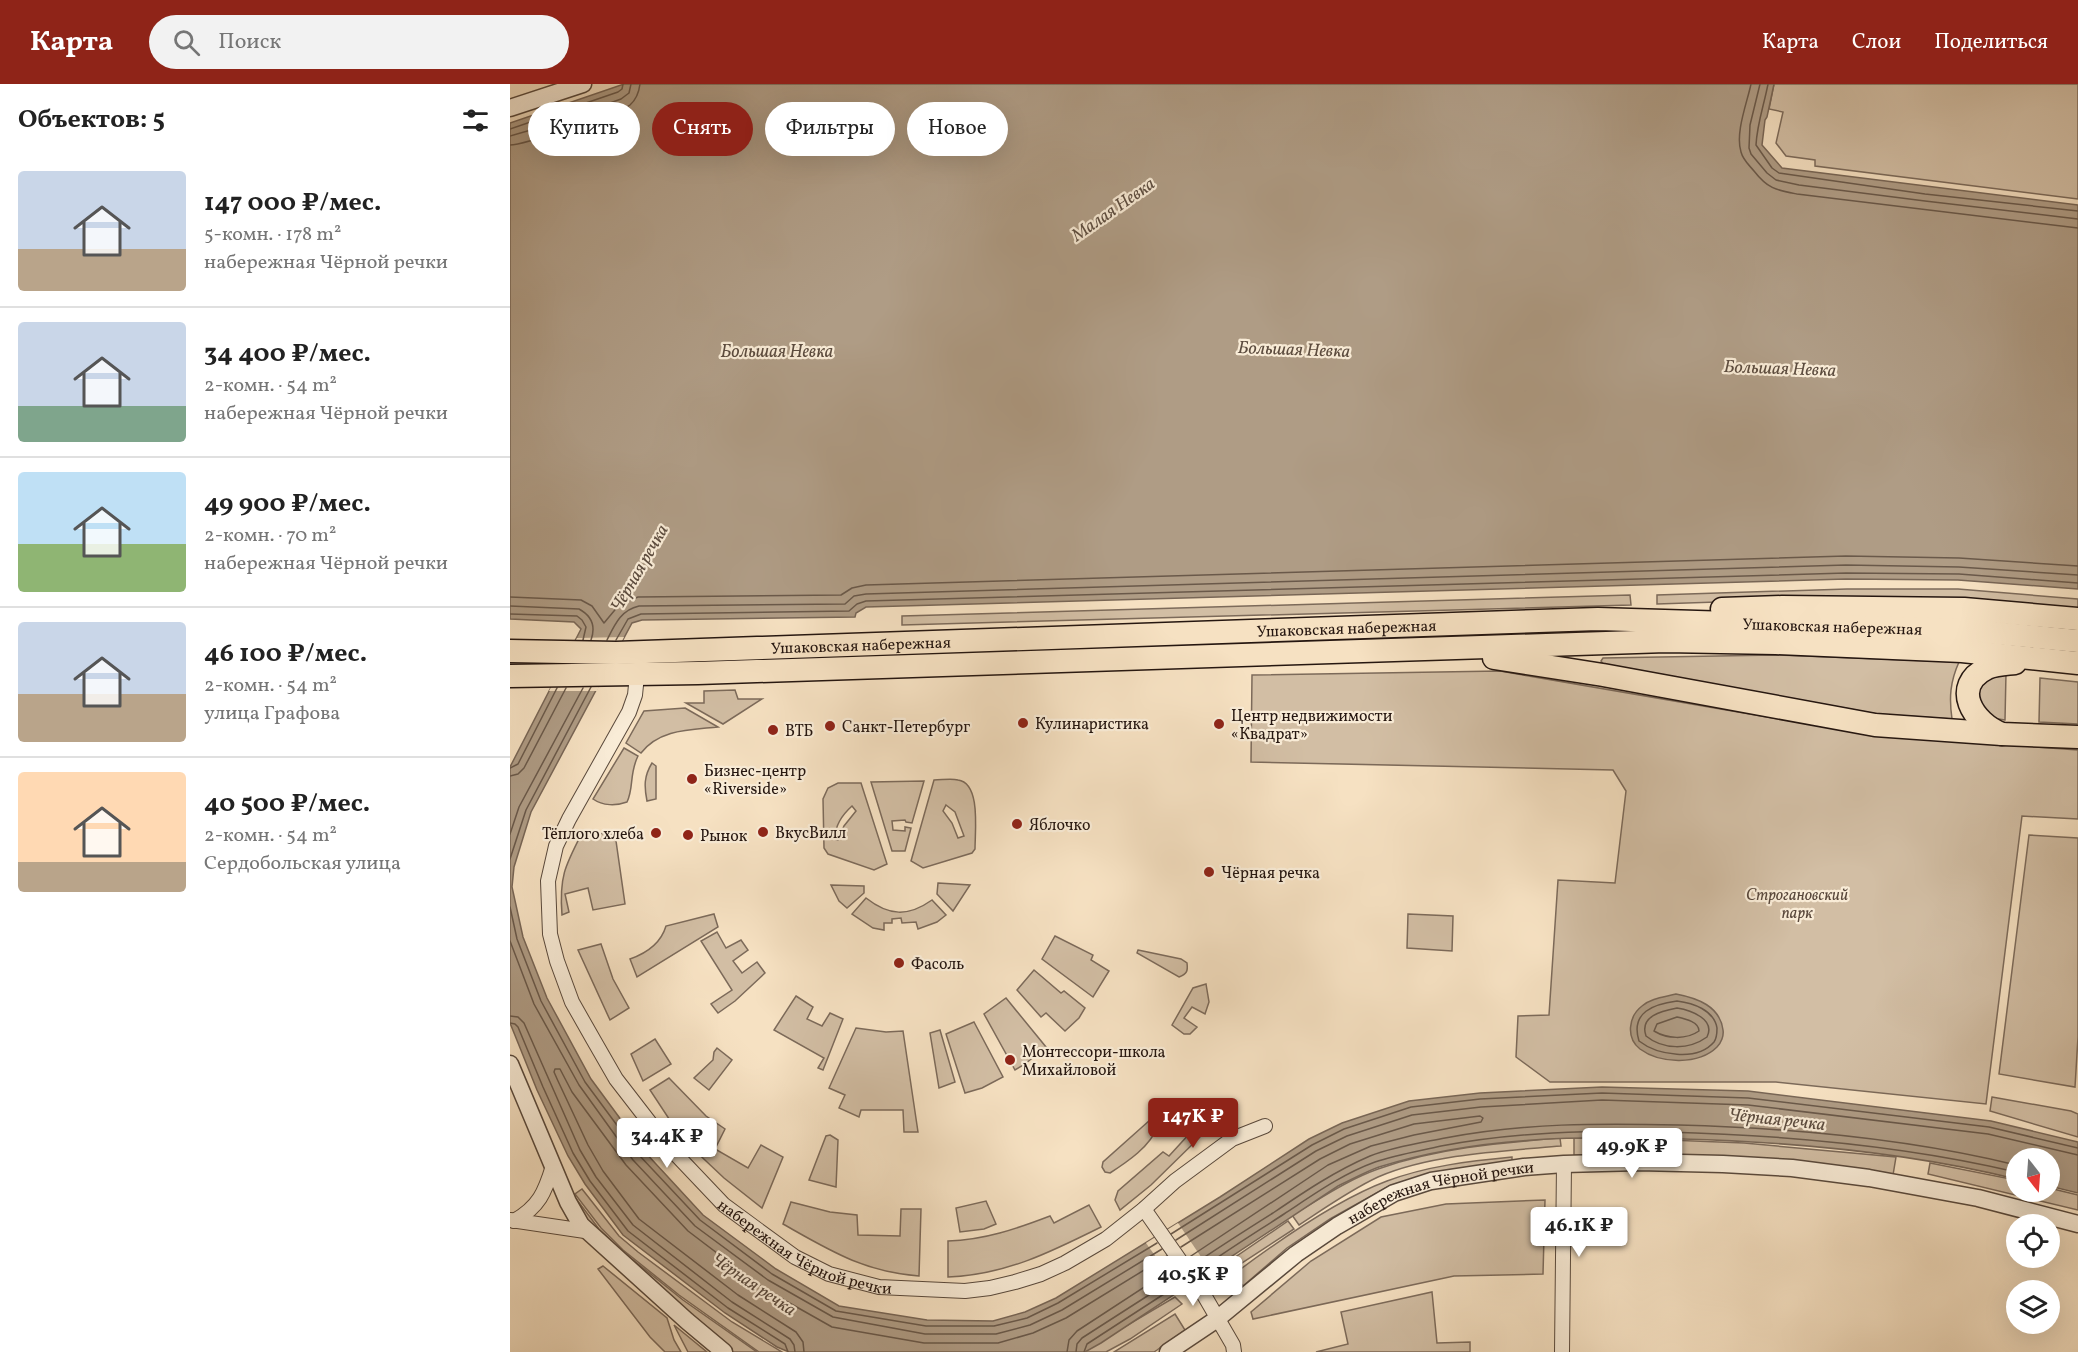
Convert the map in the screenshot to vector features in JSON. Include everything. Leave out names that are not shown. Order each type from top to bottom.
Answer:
[{"type":"main road","points":[[1598,619],[1646,612],[1782,607],[1964,609],[2078,619]]},
{"type":"main road","name":"Ушаковская набережная","points":[[510,651],[616,653],[1598,619],[1963,630],[2078,641]]},
{"type":"main road","name":"Ушаковская набережная","points":[[510,676],[637,675],[1677,641],[1962,651],[2068,661]]},
{"type":"main road","points":[[1410,651],[1503,658],[1875,725],[2078,737]]},
{"type":"main road","name":"Ушаковская набережная","points":[[2002,734],[1983,724],[1972,709],[1969,689],[1974,679],[1989,667],[2000,664],[2068,661]]},
{"type":"street","points":[[510,108],[583,84]]},
{"type":"street","name":"набережная Чёрной речки","points":[[637,675],[635,695],[629,712],[556,846],[548,880],[550,934],[557,961],[573,1002],[598,1049],[616,1079],[667,1145],[724,1205],[795,1257],[829,1274],[879,1287],[965,1291],[990,1288],[1041,1274],[1106,1239],[1175,1181],[1232,1139],[1265,1126]]},
{"type":"street","points":[[510,1064],[575,1216],[585,1231],[724,1352]]},
{"type":"street","name":"набережная Чёрной речки","points":[[1168,1352],[1217,1319],[1296,1254],[1337,1226],[1394,1193],[1431,1181],[1524,1167],[1663,1162],[1792,1168],[1869,1178],[1968,1196],[2078,1224]]},
{"type":"street","points":[[1562,1352],[1564,1164]]},
{"type":"street","points":[[512,1221],[529,1212],[538,1202],[553,1166]]},
{"type":"street","points":[[1144,1209],[1195,1281],[1233,1345],[1234,1352]]},
{"type":"street","points":[[512,1221],[585,1231]]},
{"type":"green space","points":[[1774,84],[2078,84],[2078,199],[1815,166],[1815,160],[1786,156],[1776,143],[1783,112],[1769,109]]},
{"type":"green space","points":[[1847,589],[1958,589],[2078,599],[2078,609],[1778,600],[1657,604],[1657,595]]},
{"type":"green space","points":[[1630,595],[1631,605],[902,625],[902,616]]},
{"type":"green space","points":[[1775,655],[1959,662],[1951,690],[1952,719],[1877,714],[1603,664],[1601,661],[1603,658]]},
{"type":"green space","name":"Строгановский парк","points":[[1500,671],[1872,735],[2078,750],[2078,819],[2022,816],[1986,1104],[1776,1082],[1550,1082],[1516,1057],[1518,1016],[1549,1015],[1558,880],[1615,883],[1626,791],[1613,770],[1251,762],[1252,675]]},
{"type":"green space","points":[[2006,673],[2005,720],[1997,719],[1984,712],[1976,691],[1984,677]]},
{"type":"green space","points":[[2040,678],[2078,682],[2078,724],[2039,722]]},
{"type":"green space","points":[[735,690],[738,699],[762,699],[723,724],[686,703],[704,703],[704,691]]},
{"type":"green space","points":[[685,708],[718,727],[686,730],[666,735],[657,739],[641,753],[626,743],[644,711]]},
{"type":"green space","points":[[624,748],[638,756],[633,769],[627,802],[610,805],[593,799]]},
{"type":"green space","points":[[652,763],[656,766],[656,799],[647,801],[645,781]]},
{"type":"green space","points":[[955,779],[965,783],[970,790],[975,809],[975,849],[972,853],[923,868],[911,861],[934,780]],"holes":[[[946,805],[955,812],[964,836],[958,838],[952,823],[943,811]]]},
{"type":"green space","points":[[924,781],[912,823],[905,820],[892,821],[893,830],[905,831],[905,827],[911,828],[905,851],[892,851],[871,782]]},
{"type":"green space","points":[[838,783],[861,783],[887,864],[874,870],[828,854],[824,848],[823,799],[828,788]],"holes":[[[852,806],[856,811],[844,826],[838,840],[834,839],[845,813]]]},
{"type":"green space","points":[[582,833],[615,834],[625,904],[593,910],[588,888],[565,894],[569,912],[562,915],[561,891],[564,872]]},
{"type":"green space","points":[[2029,835],[2078,838],[2078,1037],[2075,1087],[1999,1074]]},
{"type":"green space","points":[[938,883],[970,885],[953,911],[937,894]]},
{"type":"green space","points":[[831,885],[864,886],[864,893],[847,908],[839,901]]},
{"type":"green space","points":[[866,898],[883,908],[899,912],[907,912],[932,900],[946,915],[937,922],[918,929],[916,922],[902,923],[901,918],[892,919],[892,923],[884,923],[884,930],[873,928],[852,914]]},
{"type":"green space","points":[[714,914],[718,927],[637,977],[630,959],[652,947],[661,937],[666,926]]},
{"type":"green space","points":[[1408,914],[1453,916],[1452,951],[1407,948]]},
{"type":"green space","points":[[717,932],[726,948],[741,940],[748,950],[733,961],[742,973],[757,962],[765,973],[735,1001],[718,1013],[711,1004],[732,990],[701,941]]},
{"type":"green space","points":[[1055,936],[1093,955],[1091,960],[1109,971],[1093,997],[1042,959]]},
{"type":"green space","points":[[601,944],[613,979],[629,1008],[610,1020],[578,950]]},
{"type":"green space","points":[[1138,950],[1181,959],[1187,963],[1186,972],[1179,977],[1137,953]]},
{"type":"green space","points":[[1034,970],[1061,993],[1064,991],[1085,1008],[1079,1018],[1065,1031],[1046,1013],[1041,1017],[1017,990]]},
{"type":"green space","points":[[1206,984],[1209,1002],[1205,1014],[1192,1007],[1184,1018],[1197,1027],[1190,1034],[1184,1034],[1172,1025],[1193,988]]},
{"type":"green space","points":[[796,996],[813,1007],[807,1019],[822,1026],[830,1013],[843,1019],[823,1070],[818,1068],[824,1058],[774,1030]]},
{"type":"green space","points":[[1006,998],[1046,1047],[1015,1070],[984,1014]]},
{"type":"green space","points":[[974,1022],[1003,1077],[982,1088],[965,1093],[946,1034]]},
{"type":"green space","points":[[856,1028],[886,1032],[903,1031],[918,1132],[904,1132],[903,1110],[861,1110],[859,1117],[839,1108],[845,1095],[829,1088]]},
{"type":"green space","points":[[940,1030],[955,1082],[939,1088],[930,1033]]},
{"type":"green space","points":[[655,1039],[671,1064],[643,1081],[631,1054]]},
{"type":"green space","points":[[717,1048],[732,1060],[709,1090],[694,1078],[713,1060]]},
{"type":"green space","points":[[669,1078],[706,1116],[725,1129],[715,1149],[748,1168],[761,1145],[783,1157],[762,1208],[724,1178],[677,1131],[650,1090]]},
{"type":"green space","points":[[1992,1097],[2078,1114],[2078,1137],[1990,1111]]},
{"type":"green space","points":[[1150,1120],[1155,1121],[1157,1127],[1150,1141],[1124,1164],[1110,1173],[1105,1172],[1102,1167],[1103,1162]]},
{"type":"green space","points":[[1202,1120],[1203,1134],[1151,1185],[1120,1210],[1115,1200],[1118,1191],[1163,1152],[1169,1156]]},
{"type":"green space","points":[[830,1135],[838,1140],[836,1187],[809,1180],[826,1136]]},
{"type":"green space","points":[[1560,1138],[1561,1146],[1444,1158],[1399,1169],[1358,1188],[1299,1225],[1292,1215],[1355,1179],[1400,1162],[1445,1151]]},
{"type":"green space","points":[[1574,1138],[1744,1143],[1896,1157],[1893,1175],[1743,1157],[1574,1155]]},
{"type":"green space","points":[[1512,1157],[1512,1161],[1389,1186],[1330,1219],[1287,1248],[1243,1286],[1234,1274],[1308,1222],[1348,1199],[1387,1181],[1433,1168]]},
{"type":"green space","points":[[1930,1163],[2006,1178],[2006,1193],[1928,1174]]},
{"type":"green space","points":[[582,1189],[619,1236],[638,1252],[732,1322],[782,1352],[759,1352],[679,1295],[623,1250],[601,1228],[575,1194]]},
{"type":"green space","points":[[2060,1191],[2078,1195],[2078,1210],[2045,1202],[2060,1202]]},
{"type":"green space","points":[[574,1196],[599,1229],[622,1251],[683,1300],[757,1352],[732,1352],[659,1293],[578,1218]]},
{"type":"green space","points":[[1545,1200],[1543,1274],[1454,1276],[1253,1319],[1251,1312],[1311,1261],[1381,1217],[1446,1204]]},
{"type":"green space","points":[[986,1201],[996,1224],[984,1229],[960,1232],[956,1208]]},
{"type":"green space","points":[[791,1202],[830,1212],[857,1215],[858,1235],[900,1236],[901,1209],[921,1209],[919,1276],[899,1274],[864,1265],[832,1251],[783,1224]]},
{"type":"green space","points":[[1089,1205],[1101,1227],[1027,1261],[989,1272],[948,1277],[948,1241],[1000,1233],[1050,1216],[1054,1223]]},
{"type":"green space","points":[[1288,1221],[1294,1229],[1219,1278],[1215,1271]]},
{"type":"green space","points":[[603,1266],[667,1318],[674,1340],[681,1352],[665,1352],[650,1337],[598,1269]]},
{"type":"green space","points":[[1432,1292],[1437,1343],[1470,1342],[1470,1352],[1316,1352],[1348,1344],[1341,1312]]},
{"type":"green space","points":[[1175,1297],[1182,1304],[1130,1339],[1106,1352],[1082,1352]]},
{"type":"green space","points":[[1175,1314],[1185,1330],[1154,1352],[1114,1352]]},
{"type":"green space","points":[[674,1325],[707,1352],[688,1352]]},
{"type":"water","name":"Большая Невка","points":[[624,84],[1774,84],[1765,120],[1762,145],[1782,168],[2078,205],[2078,589],[1958,580],[1846,579],[866,607],[856,613],[855,617],[642,620],[632,623],[531,812],[514,867],[512,887],[523,937],[547,998],[591,1079],[644,1151],[703,1215],[776,1269],[839,1306],[927,1320],[993,1321],[1025,1312],[1056,1298],[1309,1139],[1342,1123],[1409,1101],[1480,1093],[1602,1087],[1748,1091],[1991,1121],[2078,1142],[2078,1193],[2060,1189],[2060,1148],[2006,1148],[2006,1177],[1892,1155],[1808,1146],[1724,1140],[1644,1138],[1529,1140],[1454,1149],[1379,1167],[1363,1174],[1338,1186],[1085,1352],[789,1352],[777,1347],[725,1313],[623,1235],[585,1184],[568,1156],[537,1090],[510,1023],[510,767],[581,629],[574,622],[510,619],[510,123],[528,117],[528,156],[640,156],[640,102],[571,102]]},
{"type":"water","points":[[1676,994],[1706,1004],[1721,1022],[1723,1037],[1709,1053],[1690,1059],[1668,1060],[1648,1054],[1640,1049],[1632,1039],[1632,1022],[1637,1011],[1650,1001]]},
{"type":"pier","points":[[624,637],[597,691],[549,691],[577,638]]},
{"type":"pier","points":[[1178,1223],[1210,1270],[1180,1291],[1146,1243]]},
{"type":"place","name":"Кулинаристика","points":[[1023,723]]},
{"type":"place","name":"Центр недвижимости «Квадрат»","points":[[1219,724]]},
{"type":"place","name":"Санкт-Петербург","points":[[830,726]]},
{"type":"place","name":"ВТБ","points":[[773,730]]},
{"type":"place","name":"Бизнес-центр «Riverside»","points":[[692,779]]},
{"type":"place","name":"Яблочко","points":[[1017,824]]},
{"type":"place","name":"ВкусВилл","points":[[763,832]]},
{"type":"place","name":"Тёплого хлеба","points":[[656,833]]},
{"type":"place","name":"Рынок","points":[[688,835]]},
{"type":"place","name":"Чёрная речка","points":[[1209,872]]},
{"type":"place","name":"Фасоль","points":[[899,963]]},
{"type":"place","name":"Монтессори-школа Михайловой","points":[[1010,1060]]},
{"type":"water label","name":"Малая Невка","points":[[1113,209]]}]
